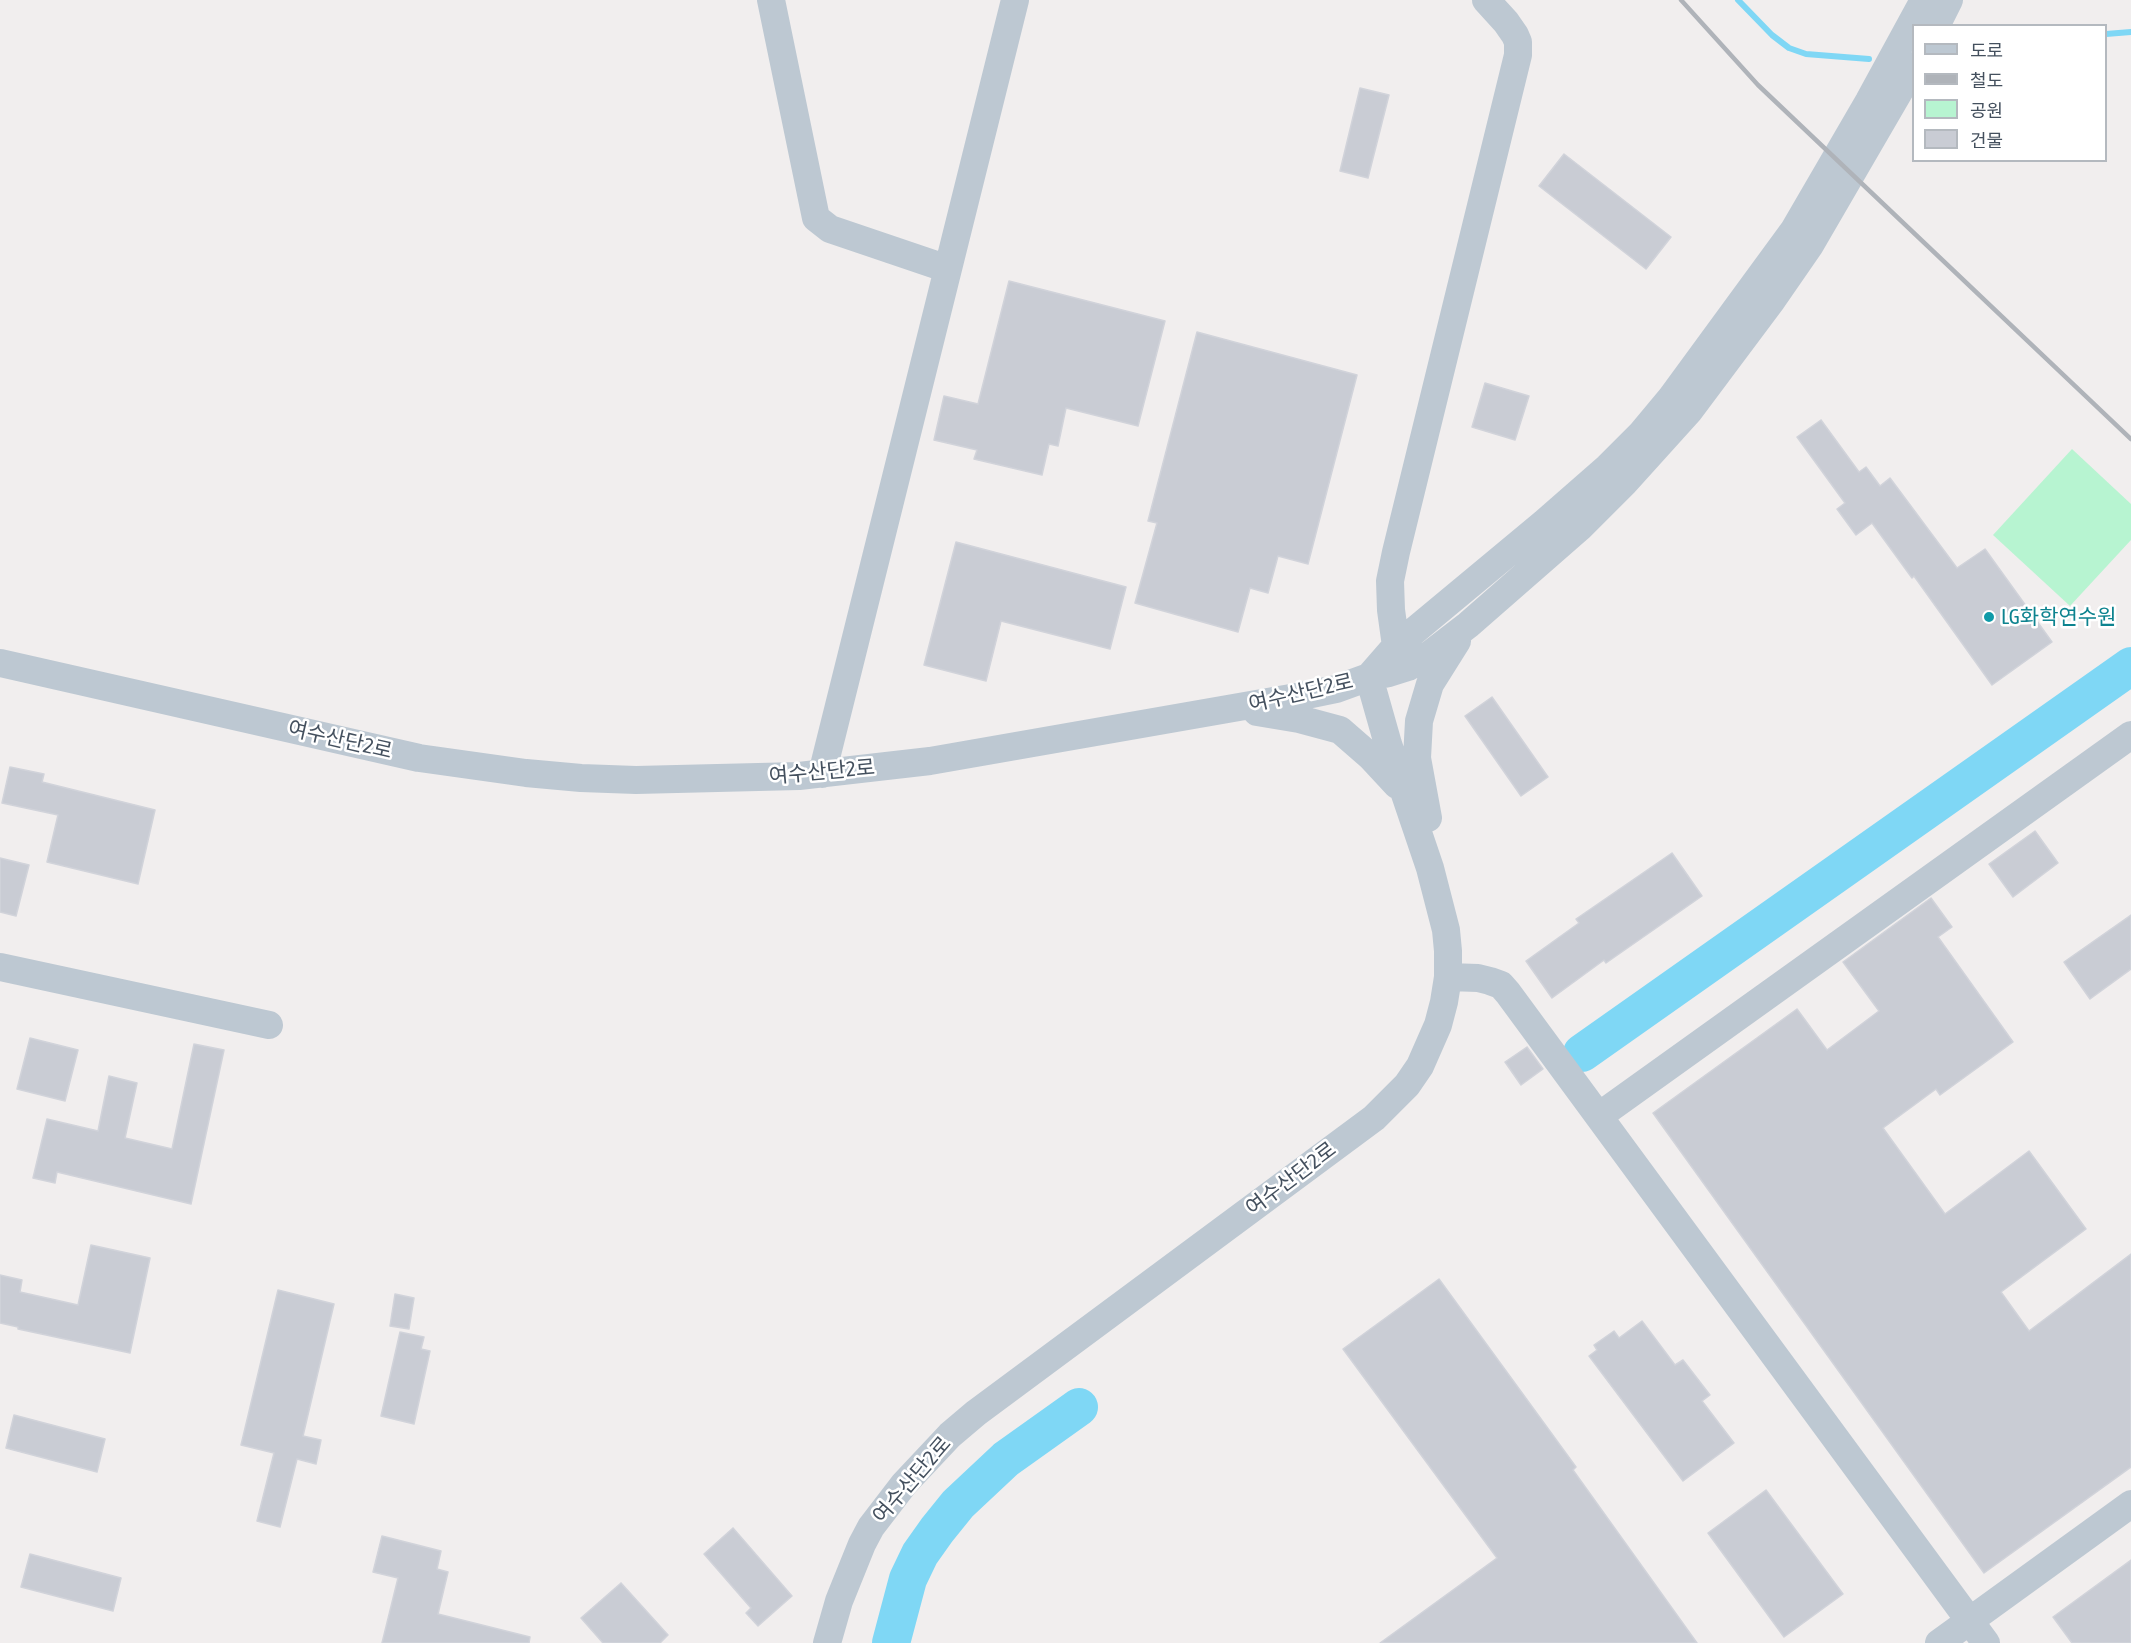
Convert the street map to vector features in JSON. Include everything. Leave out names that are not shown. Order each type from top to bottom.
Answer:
[{"type":"street","points":[[771,0],[816,218],[830,229],[948,269]]},
{"type":"street","points":[[822,774],[1015,0]]},
{"type":"street","points":[[1396,646],[1390,581],[1518,56],[1518,42],[1515,35],[1486,0]]},
{"type":"street","points":[[1369,677],[1396,646],[1608,467],[1641,434],[1671,398],[1794,230],[1869,101],[1924,0]]},
{"type":"street","points":[[1937,24],[1949,0]]},
{"type":"street","points":[[1369,677],[1408,667],[1429,655],[1468,625],[1579,528],[1624,483],[1689,411],[1810,245],[1912,69]]},
{"type":"street","points":[[1430,868],[1430,826],[1417,758],[1419,721],[1430,684],[1468,625]]},
{"type":"street","name":"여수산단2로","points":[[0,663],[419,759],[580,778],[636,780],[739,779],[822,774],[930,761],[1336,689],[1369,677],[1404,793],[1430,868],[1446,930],[1448,977],[1438,1025],[1420,1066],[1407,1085],[1374,1118],[976,1413],[950,1435],[883,1509],[862,1544],[839,1601],[827,1643]]},
{"type":"street","points":[[1228,709],[1299,718],[1340,730],[1371,757],[1404,793]]},
{"type":"street","points":[[1599,1116],[2131,735]]},
{"type":"street","points":[[0,968],[269,1025]]},
{"type":"street","points":[[1448,977],[1478,978],[1501,985],[1978,1632]]},
{"type":"street","points":[[1939,1643],[1978,1632],[2131,1504]]},
{"type":"green space","points":[[2072,449],[2131,504],[2131,540],[2070,606],[1993,535]]},
{"type":"building","points":[[1360,88],[1389,95],[1368,178],[1340,171]]},
{"type":"building","points":[[1564,154],[1671,237],[1646,269],[1539,186]]},
{"type":"building","points":[[1009,281],[1165,321],[1138,426],[1066,408],[1058,446],[1049,444],[1042,475],[974,459],[977,450],[934,440],[944,396],[978,404]]},
{"type":"building","points":[[1197,332],[1357,375],[1308,564],[1278,556],[1268,593],[1250,588],[1238,632],[1135,603],[1157,523],[1148,521]]},
{"type":"building","points":[[1485,383],[1529,396],[1515,440],[1472,427]]},
{"type":"building","points":[[1821,420],[1859,472],[1866,467],[1880,486],[1890,478],[1957,568],[1985,549],[2052,642],[1992,685],[1914,576],[1912,578],[1872,523],[1856,535],[1837,509],[1845,503],[1797,437]]},
{"type":"building","points":[[956,542],[1126,587],[1110,649],[1001,621],[986,681],[924,665]]},
{"type":"building","points":[[1492,697],[1548,777],[1521,796],[1465,716]]},
{"type":"building","points":[[10,767],[44,774],[42,782],[155,810],[138,884],[47,862],[58,815],[2,803]]},
{"type":"building","points":[[2035,831],[2058,863],[2013,897],[1989,864]]},
{"type":"building","points":[[1672,853],[1702,896],[1606,963],[1604,960],[1552,998],[1526,961],[1579,923],[1576,919]]},
{"type":"building","points":[[0,858],[29,865],[16,916],[0,912]]},
{"type":"building","points":[[1931,898],[1952,927],[1938,937],[2013,1042],[1940,1095],[1936,1089],[1883,1128],[1945,1214],[2029,1151],[2086,1229],[2001,1292],[2029,1331],[2131,1254],[2131,1467],[1984,1573],[1653,1113],[1797,1009],[1827,1050],[1879,1011],[1843,962]]},
{"type":"building","points":[[2131,915],[2131,969],[2090,999],[2064,962]]},
{"type":"building","points":[[30,1038],[78,1050],[65,1101],[17,1089]]},
{"type":"building","points":[[194,1044],[224,1050],[191,1204],[57,1172],[55,1183],[33,1178],[47,1119],[98,1131],[109,1076],[137,1083],[125,1138],[172,1149]]},
{"type":"building","points":[[1527,1047],[1543,1069],[1521,1085],[1505,1062]]},
{"type":"building","points":[[91,1245],[150,1258],[130,1353],[0,1323],[0,1275],[22,1280],[20,1292],[78,1305]]},
{"type":"building","points":[[1439,1279],[1576,1467],[1573,1470],[1697,1643],[1380,1643],[1497,1558],[1343,1349]]},
{"type":"building","points":[[278,1290],[334,1304],[303,1436],[321,1440],[316,1464],[297,1459],[280,1527],[257,1521],[274,1453],[241,1445]]},
{"type":"building","points":[[395,1294],[414,1298],[409,1329],[390,1326]]},
{"type":"building","points":[[1642,1321],[1675,1365],[1683,1360],[1710,1395],[1702,1401],[1734,1443],[1683,1481],[1589,1356],[1597,1350],[1594,1345],[1614,1331],[1619,1338]]},
{"type":"building","points":[[400,1332],[424,1337],[421,1349],[430,1351],[414,1424],[381,1416]]},
{"type":"building","points":[[14,1415],[105,1439],[97,1472],[6,1448]]},
{"type":"building","points":[[1766,1490],[1843,1594],[1784,1637],[1708,1533]]},
{"type":"building","points":[[733,1528],[792,1596],[758,1626],[746,1613],[751,1608],[704,1554]]},
{"type":"building","points":[[382,1536],[441,1551],[437,1569],[448,1572],[438,1614],[530,1637],[529,1643],[382,1643],[398,1578],[373,1572]]},
{"type":"building","points":[[30,1554],[121,1578],[113,1611],[21,1587]]},
{"type":"building","points":[[2131,1560],[2131,1643],[2072,1643],[2053,1617]]},
{"type":"building","points":[[621,1583],[668,1635],[660,1643],[603,1643],[581,1618]]},
{"type":"waterway","points":[[1738,0],[1772,35],[1789,48],[1806,54],[1869,59]]},
{"type":"waterway","points":[[2107,34],[2131,32]]},
{"type":"waterway","points":[[1582,1053],[2131,666]]},
{"type":"waterway","points":[[891,1643],[908,1579],[920,1554],[937,1530],[958,1504],[1006,1459],[1079,1407]]},
{"type":"railway","points":[[1681,0],[1758,85],[2131,439]]},
{"type":"place","name":"LG화학연수원","points":[[1989,617]]}]
